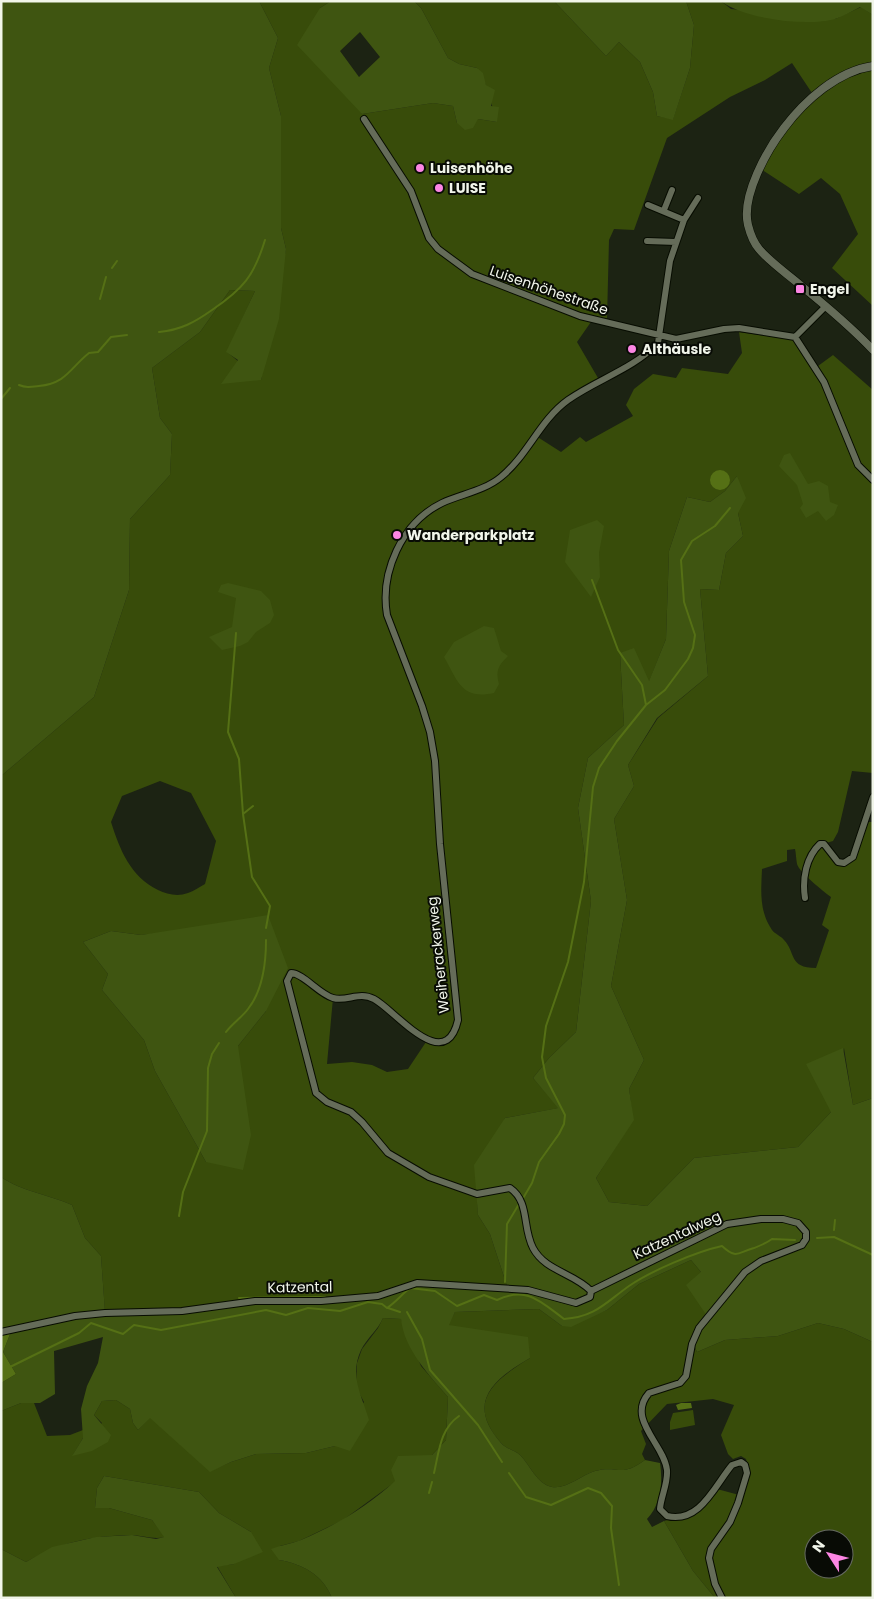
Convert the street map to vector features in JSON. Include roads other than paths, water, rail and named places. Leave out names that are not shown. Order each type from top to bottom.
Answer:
[{"type":"street","points":[[873,66],[848,74],[824,88],[803,106],[775,140],[759,171],[748,211],[748,224],[759,249],[826,306],[873,350]]},
{"type":"street","name":"Luisenhöhestraße","points":[[364,120],[411,191],[429,238],[438,249],[455,262],[490,283],[525,294],[580,316],[676,339],[724,329],[739,328],[795,337]]},
{"type":"street","points":[[664,210],[672,190]]},
{"type":"street","points":[[661,335],[667,283],[676,242],[684,220],[698,198]]},
{"type":"street","points":[[648,205],[664,210],[684,220]]},
{"type":"street","points":[[647,241],[676,242]]},
{"type":"street","points":[[826,306],[795,337],[824,382],[858,465],[873,480]]},
{"type":"street","name":"Weiherackerweg","points":[[591,1291],[584,1283],[557,1270],[542,1260],[533,1248],[528,1235],[522,1202],[510,1188],[477,1194],[422,1174],[388,1153],[370,1130],[351,1112],[327,1102],[316,1093],[287,981],[291,973],[296,973],[316,990],[333,998],[341,999],[362,995],[371,998],[408,1028],[423,1038],[436,1042],[444,1041],[455,1031],[458,1020],[440,844],[434,761],[422,706],[386,615],[384,600],[387,575],[392,560],[409,532],[431,508],[486,486],[500,477],[518,460],[558,408],[568,400],[616,374],[652,349],[661,335]]},
{"type":"street","points":[[805,898],[803,879],[813,850],[820,844],[824,844],[838,862],[844,863],[853,857],[873,797]]},
{"type":"street","name":"Katzentalweg","points":[[591,1291],[727,1224],[761,1219],[783,1219],[798,1222],[806,1232],[806,1239],[802,1245],[760,1261],[745,1272],[699,1328],[692,1344],[686,1376],[675,1386],[649,1393],[642,1405],[645,1425],[659,1448],[667,1469],[660,1509],[666,1516],[687,1514],[698,1509],[708,1500],[732,1465],[741,1462],[745,1465],[746,1473],[738,1504],[730,1522],[711,1549],[709,1558],[715,1584],[722,1598]]},
{"type":"street","name":"Katzental","points":[[1,1332],[75,1316],[105,1313],[182,1311],[255,1301],[321,1301],[378,1296],[417,1283],[528,1290],[576,1303],[590,1297],[591,1291]]},
{"type":"waterway","points":[[159,332],[194,322],[232,295],[252,272],[265,240]]},
{"type":"waterway","points":[[112,268],[117,261]]},
{"type":"waterway","points":[[100,299],[106,277]]},
{"type":"waterway","points":[[19,385],[31,387],[56,382],[89,353],[98,352],[111,337],[127,335]]},
{"type":"waterway","points":[[1,399],[10,388]]},
{"type":"waterway","points":[[522,1200],[532,1183],[539,1162],[564,1124],[565,1115],[546,1078],[542,1057],[546,1026],[568,962],[584,882],[593,787],[599,768],[617,741],[646,705],[665,690],[688,659],[693,648],[695,635],[684,602],[681,560],[692,541],[715,526],[730,508]]},
{"type":"waterway","points":[[592,580],[618,650],[642,685],[646,705]]},
{"type":"waterway","points":[[236,633],[228,732],[239,759],[243,814],[252,877],[270,906],[266,928]]},
{"type":"waterway","points":[[243,814],[253,806]]},
{"type":"waterway","points":[[226,1032],[248,1009],[257,993],[264,967],[266,940]]},
{"type":"waterway","points":[[179,1216],[183,1192],[207,1131],[208,1068],[212,1054],[219,1043]]},
{"type":"waterway","points":[[505,1282],[507,1224],[519,1204]]},
{"type":"waterway","points":[[834,1230],[835,1220]]},
{"type":"waterway","points":[[817,1238],[834,1237],[873,1255]]},
{"type":"waterway","points":[[10,1367],[79,1333],[91,1323],[123,1334],[134,1325],[161,1330],[266,1310],[286,1315],[308,1308],[340,1311],[368,1302],[382,1304],[387,1308],[410,1288],[435,1291],[457,1306],[484,1295],[497,1300],[508,1296],[525,1295],[540,1301],[564,1319],[575,1318],[599,1308],[649,1274],[699,1253],[722,1246],[731,1253],[738,1254],[772,1239],[795,1240]]},
{"type":"waterway","points":[[239,1298],[325,1297]]},
{"type":"waterway","points":[[388,1308],[400,1312]]},
{"type":"waterway","points":[[407,1312],[422,1339],[430,1370],[478,1425],[502,1462]]},
{"type":"waterway","points":[[434,1473],[444,1434],[459,1416]]},
{"type":"waterway","points":[[509,1473],[526,1497],[551,1505],[588,1488],[601,1493],[612,1506],[611,1528],[619,1585]]},
{"type":"waterway","points":[[429,1493],[432,1482]]},
{"type":"place","name":"Luisenhöhe","points":[[420,168]]},
{"type":"place","name":"LUISE","points":[[439,188]]},
{"type":"place","name":"Engel","points":[[800,289]]},
{"type":"place","name":"Althäusle","points":[[632,349]]},
{"type":"place","name":"Wanderparkplatz","points":[[397,535]]}]
